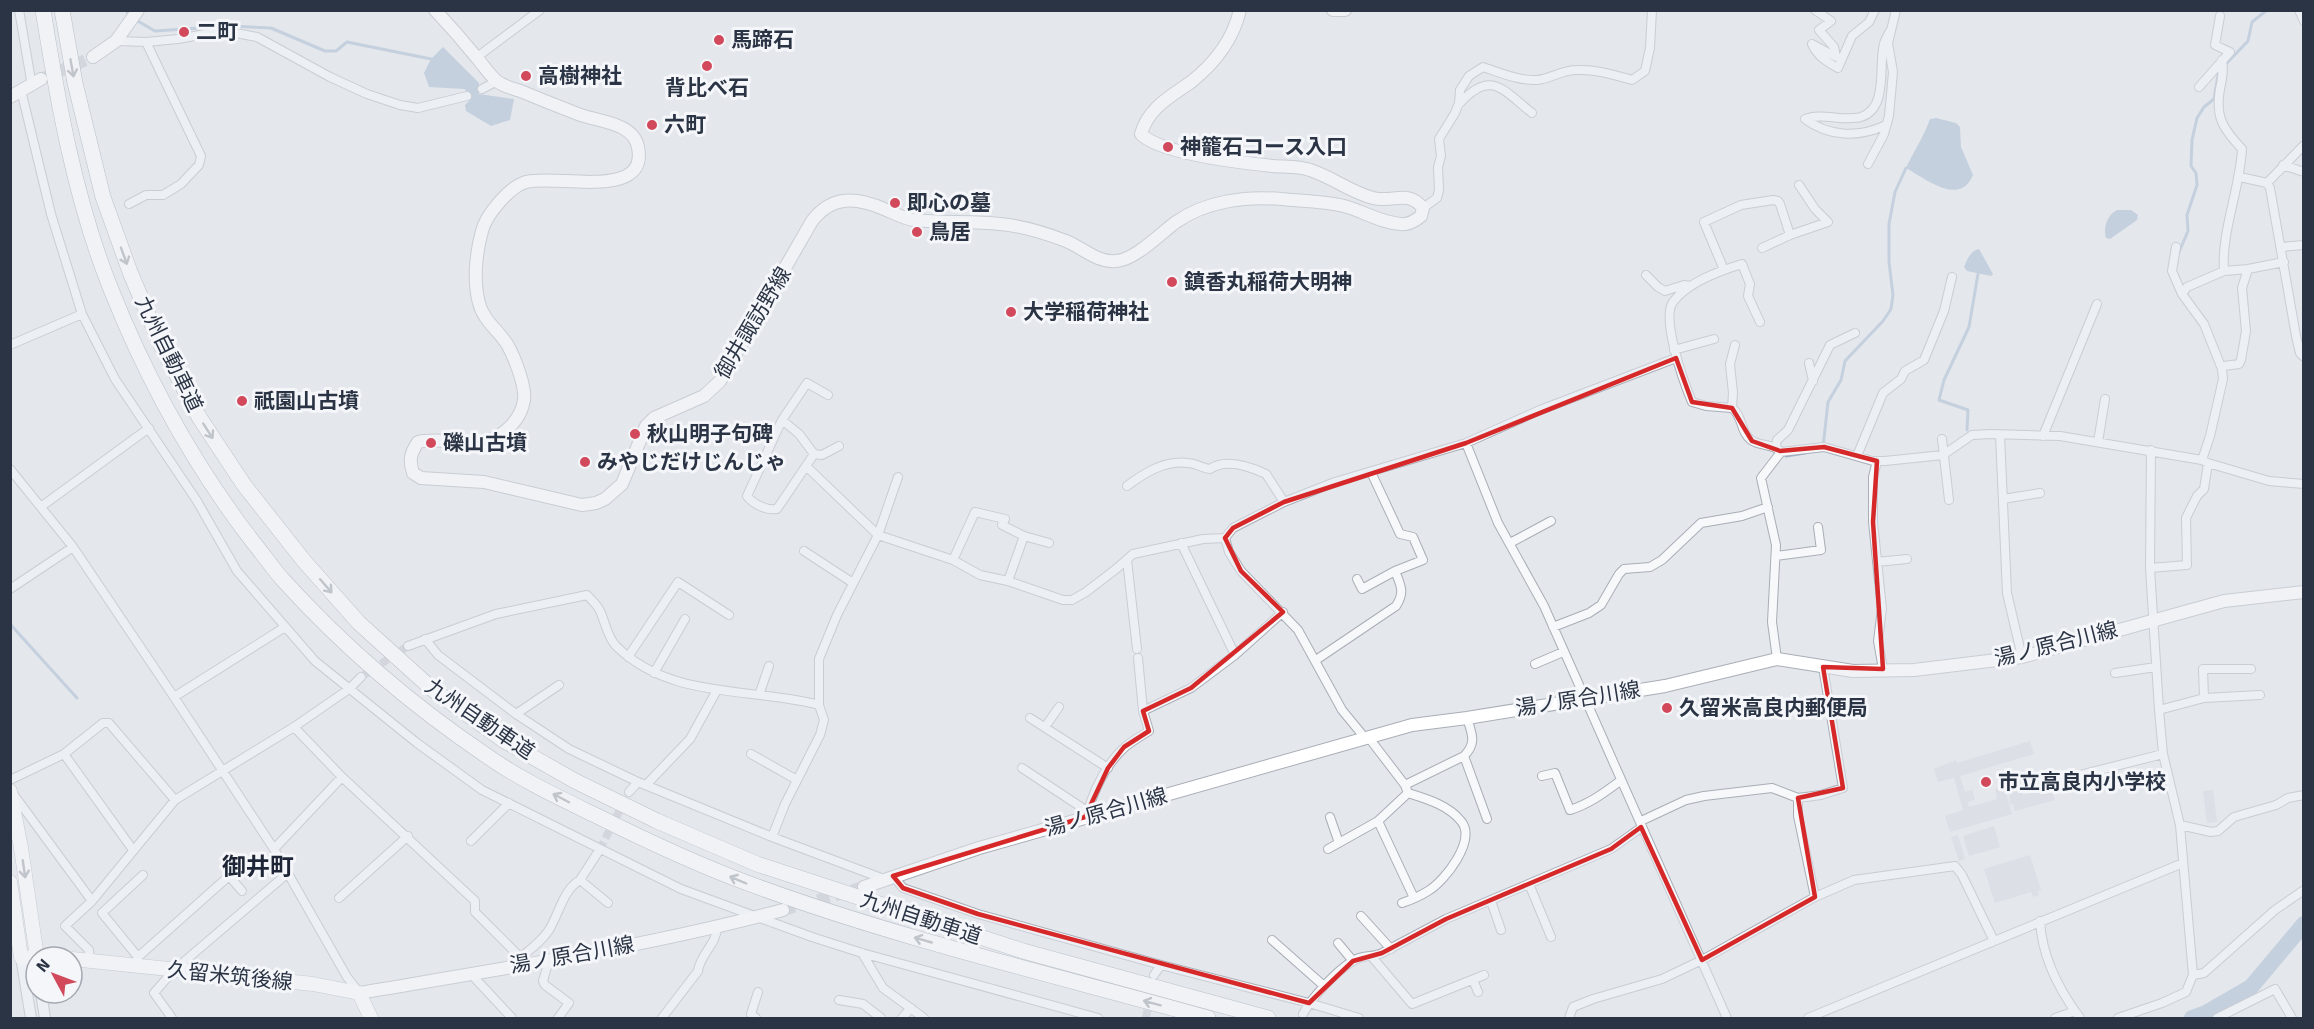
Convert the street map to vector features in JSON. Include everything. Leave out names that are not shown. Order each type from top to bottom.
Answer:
[{"type":"highway","name":"九州自動車道","points":[[43,10],[68,141],[83,203],[109,283],[141,358],[177,430],[223,503],[283,579],[341,638],[411,700],[490,759],[562,799],[647,841],[747,883],[836,914],[1016,967],[1208,1018]]},
{"type":"highway","name":"九州自動車道","points":[[62,10],[75,83],[103,197],[130,272],[161,345],[199,417],[244,485],[304,561],[359,623],[432,689],[503,740],[575,781],[657,821],[757,864],[1023,951],[1268,1018]]},
{"type":"main road","points":[[93,57],[116,41],[138,10]]},
{"type":"main road","name":"御井諏訪野線","points":[[435,10],[497,81],[586,117],[628,129],[635,136],[638,158],[634,170],[623,179],[606,182],[544,179],[524,182],[510,190],[495,208],[482,229],[476,288],[479,306],[507,345],[520,375],[524,401],[512,426],[501,435],[486,441],[466,443],[433,439],[418,442],[411,453],[410,464],[413,474],[421,478],[484,482],[582,505],[605,499],[622,484],[646,426],[654,418],[704,396],[720,381],[812,221],[821,208],[833,202],[853,200],[877,206],[908,220],[1003,224],[1037,231],[1069,243],[1103,261],[1118,261],[1131,256],[1199,208],[1238,201],[1260,198],[1326,203],[1404,225],[1421,216],[1423,208]]},
{"type":"main road","points":[[1240,10],[1237,25],[1226,46],[1193,80],[1158,105],[1144,121],[1141,134],[1147,141],[1184,152],[1246,163],[1309,169],[1352,191],[1375,198],[1409,197],[1416,200],[1423,208]]},
{"type":"main road","points":[[1333,10],[1345,10]]},
{"type":"main road","name":"湯ノ原合川線","points":[[864,887],[1086,814],[1412,725],[1665,686],[1777,659],[1853,671],[1914,670],[2022,657],[2152,619],[2224,601],[2304,592]]},
{"type":"main road","points":[[10,790],[21,848],[34,945]]},
{"type":"main road","points":[[10,882],[16,956]]},
{"type":"main road","name":"湯ノ原合川線","points":[[359,993],[471,974],[524,961],[549,960],[717,927],[783,910]]},
{"type":"main road","name":"久留米筑後線","points":[[84,960],[137,962],[173,971],[313,984],[359,993]]},
{"type":"main road","points":[[359,993],[371,1018]]},
{"type":"street","points":[[19,10],[26,88],[51,214],[82,314],[115,379],[197,501],[237,571],[315,661],[417,743],[482,790],[681,890],[862,953],[1098,1018]]},
{"type":"street","points":[[477,57],[540,10]]},
{"type":"street","points":[[1459,103],[1460,90],[1469,76],[1483,67],[1519,79],[1539,80],[1575,69],[1592,70],[1632,80],[1645,71],[1649,58],[1652,10]]},
{"type":"street","points":[[1815,10],[1831,21]]},
{"type":"street","points":[[1830,10],[1831,21]]},
{"type":"street","points":[[1831,21],[1819,30],[1834,47],[1836,57],[1812,44],[1821,56],[1838,68],[1852,36],[1869,22],[1875,10]]},
{"type":"street","points":[[1868,164],[1886,125],[1893,93],[1893,72],[1888,43],[1896,10]]},
{"type":"street","points":[[2299,10],[2304,21]]},
{"type":"street","points":[[2199,87],[2223,65],[2230,52],[2215,45],[2220,16]]},
{"type":"street","points":[[1886,125],[1871,132],[1854,134],[1817,128],[1805,119],[1810,117],[1861,117],[1870,111],[1880,92],[1884,43],[1890,31]]},
{"type":"street","points":[[116,41],[146,42],[231,32],[257,37],[330,77],[367,94],[400,105],[417,108],[467,96]]},
{"type":"street","points":[[129,204],[146,195],[163,195],[181,184],[199,165],[201,156],[146,42]]},
{"type":"street","points":[[2223,65],[2218,101],[2219,115],[2226,132],[2242,149],[2240,177],[2227,239],[2224,271]]},
{"type":"street","points":[[482,88],[497,81]]},
{"type":"street","points":[[1423,208],[1437,198],[1439,190],[1438,167],[1442,156],[1439,139],[1459,103],[1473,89],[1488,85],[1500,87],[1532,113]]},
{"type":"street","points":[[2267,183],[2304,145]]},
{"type":"street","points":[[2283,165],[2304,172]]},
{"type":"street","points":[[2240,177],[2267,183],[2270,188],[2296,336],[2300,353],[2304,357]]},
{"type":"street","points":[[1762,248],[1790,235],[1828,222],[1815,209],[1799,185]]},
{"type":"street","points":[[1724,270],[1704,222],[1741,205],[1778,201],[1790,235]]},
{"type":"street","points":[[2281,247],[2304,245]]},
{"type":"street","points":[[2150,568],[2187,565],[2186,518],[2197,496],[2204,489],[2205,461],[2223,379],[2222,369],[2204,324],[2182,294],[2172,271],[2176,247]]},
{"type":"street","points":[[2182,294],[2187,287],[2224,271],[2284,262]]},
{"type":"street","points":[[1760,322],[1748,296],[1750,284],[1742,264],[1690,286],[1673,303],[1670,311],[1675,354],[1692,402],[1706,406],[1732,408],[1740,416],[1747,436],[1752,441],[1779,450],[1824,447],[1876,461],[1944,454],[1972,435],[2060,436],[2151,450],[2205,461],[2269,481],[2304,484]]},
{"type":"street","points":[[2222,369],[2224,366],[2239,364],[2241,360],[2246,331],[2242,288],[2248,269]]},
{"type":"street","points":[[1646,275],[1665,291],[1684,285],[1690,286]]},
{"type":"street","points":[[1857,456],[1883,393],[1901,379],[1905,371],[1924,360],[1944,310],[1952,277]]},
{"type":"street","points":[[2043,436],[2097,304]]},
{"type":"street","points":[[10,345],[82,314]]},
{"type":"street","points":[[1777,659],[1772,622],[1776,556],[1761,478],[1779,450],[1777,440],[1788,430],[1830,345],[1855,333]]},
{"type":"street","points":[[806,466],[878,535],[953,560],[980,575],[1008,581],[1063,600],[1072,600],[1101,582],[1132,554],[1203,539],[1225,538],[1239,525],[1284,502],[1466,443],[1540,410],[1714,339]]},
{"type":"street","points":[[1732,408],[1730,364],[1735,345]]},
{"type":"street","points":[[1809,363],[1813,381]]},
{"type":"street","points":[[814,454],[777,509],[771,510],[750,501],[747,496],[782,420],[807,383],[828,395]]},
{"type":"street","points":[[2098,442],[2105,399]]},
{"type":"street","points":[[782,420],[799,434],[814,454],[822,455],[839,446]]},
{"type":"street","points":[[42,506],[149,428]]},
{"type":"street","points":[[2000,435],[2007,593],[2022,657]]},
{"type":"street","points":[[1942,439],[1949,500]]},
{"type":"street","points":[[1466,443],[1498,523],[1553,627],[1727,1018]]},
{"type":"street","points":[[2118,1018],[2186,992],[2193,975],[2180,825],[2163,754],[2159,710],[2150,568],[2151,450]]},
{"type":"street","points":[[1876,461],[1873,477],[1873,522],[1882,609],[1878,641],[1884,669]]},
{"type":"street","points":[[1127,486],[1150,470],[1166,466],[1188,463],[1210,469],[1226,463],[1266,474],[1284,502]]},
{"type":"street","points":[[10,469],[73,547],[174,697],[274,849],[347,977],[359,993]]},
{"type":"street","points":[[1358,579],[1362,589],[1395,571],[1423,560],[1413,537],[1400,534],[1371,472]]},
{"type":"street","points":[[772,837],[820,735],[824,720],[819,705],[819,659],[837,615],[878,535],[898,477]]},
{"type":"street","points":[[2003,500],[2040,493]]},
{"type":"street","points":[[1553,627],[1589,613],[1601,605],[1624,569],[1650,567],[1662,560],[1701,523],[1742,516],[1768,507]]},
{"type":"street","points":[[953,560],[975,512],[1005,519],[1002,525],[1024,536],[1049,543]]},
{"type":"street","points":[[1510,543],[1551,521]]},
{"type":"street","points":[[1776,556],[1821,550],[1818,527]]},
{"type":"street","points":[[1008,581],[1024,536]]},
{"type":"street","points":[[1225,538],[1241,571],[1298,630],[1342,710],[1406,789],[1435,802],[1463,822],[1466,833],[1463,848],[1443,879],[1429,891],[1402,903]]},
{"type":"street","points":[[1181,543],[1235,655]]},
{"type":"street","points":[[10,590],[73,547]]},
{"type":"street","points":[[804,550],[853,583]]},
{"type":"street","points":[[1877,562],[1908,559]]},
{"type":"street","points":[[1022,768],[1086,814],[1093,793],[1108,768],[1124,747],[1149,731],[1143,711],[1127,560]]},
{"type":"street","points":[[1316,660],[1396,606],[1402,597],[1401,586],[1395,571]]},
{"type":"street","points":[[628,657],[678,582],[729,615]]},
{"type":"street","points":[[408,646],[496,614],[587,595],[598,608],[614,644],[628,657],[654,673],[677,682],[717,690],[791,698],[819,705]]},
{"type":"street","points":[[1143,711],[1191,688],[1235,655],[1283,612]]},
{"type":"street","points":[[654,673],[685,619]]},
{"type":"street","points":[[174,697],[285,627]]},
{"type":"street","points":[[425,639],[438,655],[516,714],[568,749],[642,784],[772,837],[888,878],[903,888],[958,907],[1359,1018]]},
{"type":"street","points":[[1535,664],[1563,652]]},
{"type":"street","points":[[759,695],[769,666]]},
{"type":"street","points":[[1303,1014],[1309,1003],[1324,986],[1353,961],[1362,957],[1372,957],[1391,949],[1446,918],[1611,849],[1642,824],[1686,800],[1772,788],[1798,798],[1821,795],[1843,788],[1823,667]]},
{"type":"street","points":[[2115,673],[2156,667]]},
{"type":"street","points":[[2204,698],[2203,669],[2251,669]]},
{"type":"street","points":[[90,960],[89,950],[65,926],[92,901],[175,800],[294,727],[349,689],[361,677]]},
{"type":"street","points":[[516,714],[559,685]]},
{"type":"street","points":[[629,792],[642,784],[690,739],[717,690]]},
{"type":"street","points":[[2159,710],[2204,698],[2260,695]]},
{"type":"street","points":[[1045,727],[1059,707]]},
{"type":"street","points":[[1030,718],[1108,768]]},
{"type":"street","points":[[1328,849],[1378,821],[1406,789],[1464,756],[1471,749],[1473,740],[1467,718]]},
{"type":"street","points":[[10,780],[64,754],[103,723],[110,723],[175,800]]},
{"type":"street","points":[[294,727],[342,777],[408,836],[474,901],[475,912],[524,961],[549,931],[572,885],[580,880],[600,849]]},
{"type":"street","points":[[64,754],[133,850]]},
{"type":"street","points":[[751,754],[797,780]]},
{"type":"street","points":[[2056,782],[2163,754]]},
{"type":"street","points":[[1464,756],[1487,819]]},
{"type":"street","points":[[1542,776],[1555,773],[1569,810],[1600,797],[1620,780]]},
{"type":"street","points":[[274,849],[342,777]]},
{"type":"street","points":[[10,790],[92,901]]},
{"type":"street","points":[[2180,825],[2211,832],[2218,831],[2234,817],[2276,805],[2288,798],[2304,795]]},
{"type":"street","points":[[1798,798],[1798,816],[1815,897]]},
{"type":"street","points":[[471,841],[509,803]]},
{"type":"street","points":[[1330,818],[1339,843]]},
{"type":"street","points":[[1378,821],[1414,898]]},
{"type":"street","points":[[339,898],[408,836]]},
{"type":"street","points":[[1808,1018],[2183,863]]},
{"type":"street","points":[[1569,1018],[1573,1007],[1662,979],[1815,897],[1854,880],[1955,866],[1962,875],[1994,941]]},
{"type":"street","points":[[172,1018],[154,993],[173,971],[288,873]]},
{"type":"street","points":[[143,875],[102,913],[137,962],[229,876],[242,891]]},
{"type":"street","points":[[580,880],[608,903]]},
{"type":"street","points":[[1529,884],[1551,937]]},
{"type":"street","points":[[2193,975],[2204,974],[2275,910],[2304,890]]},
{"type":"street","points":[[1491,901],[1501,930]]},
{"type":"street","points":[[1361,916],[1391,949]]},
{"type":"street","points":[[2040,921],[2042,944],[2047,961],[2077,1015],[2055,1018]]},
{"type":"street","points":[[662,1018],[698,971],[699,962],[717,934],[717,927]]},
{"type":"street","points":[[1272,940],[1324,986]]},
{"type":"street","points":[[1338,944],[1353,961]]},
{"type":"street","points":[[862,953],[883,988],[924,1018]]},
{"type":"street","points":[[16,956],[31,1018]]},
{"type":"street","points":[[1372,957],[1412,1004],[1484,975]]},
{"type":"street","points":[[549,960],[543,981],[569,1003],[558,1018]]},
{"type":"street","points":[[1154,975],[1161,964]]},
{"type":"street","points":[[471,974],[512,1018]]},
{"type":"street","points":[[1473,980],[1478,992]]},
{"type":"street","points":[[2217,1018],[2275,989],[2292,1018]]},
{"type":"street","points":[[756,1018],[751,1014],[758,992]]},
{"type":"street","points":[[839,1000],[863,1004],[881,1018]]},
{"type":"street","points":[[902,1018],[911,1008]]},
{"type":"highlighted area","points":[[1676,358],[1692,402],[1732,408],[1752,441],[1780,451],[1824,447],[1877,461],[1873,522],[1883,669],[1823,667],[1843,788],[1798,798],[1815,897],[1702,960],[1641,827],[1611,849],[1446,919],[1382,953],[1353,961],[1309,1003],[978,914],[903,888],[893,876],[1085,817],[1108,768],[1124,747],[1149,731],[1143,711],[1191,688],[1283,612],[1241,571],[1225,538],[1233,528],[1284,502],[1466,443]]},
{"type":"shaded area","points":[[2030,741],[2034,754],[1960,776],[1965,792],[1972,790],[1975,800],[1968,802],[1969,807],[1997,799],[1995,789],[2004,786],[2012,814],[1950,832],[1945,816],[1963,810],[1954,778],[1938,782],[1934,769],[1956,760],[1957,763]]},
{"type":"shaded area","points":[[2020,785],[2023,795],[2051,788],[2055,800],[2015,811],[2013,804],[2010,804],[2009,789]]},
{"type":"shaded area","points":[[2213,790],[2217,822],[2207,823],[2203,791]]},
{"type":"shaded area","points":[[1994,826],[2000,847],[1969,856],[1963,836]]},
{"type":"shaded area","points":[[1958,835],[1965,859],[1959,861],[1951,837]]},
{"type":"shaded area","points":[[2030,855],[2041,890],[2038,891],[2039,895],[2033,897],[2031,892],[1995,903],[1984,869]]},
{"type":"water","points":[[443,47],[479,83],[479,94],[514,99],[510,120],[491,126],[466,111],[465,105],[469,101],[468,92],[464,89],[429,87],[424,73],[431,59]]},
{"type":"water","points":[[1936,118],[1956,123],[1960,127],[1961,147],[1973,175],[1960,189],[1942,188],[1906,168],[1930,119]]},
{"type":"water","points":[[2117,210],[2131,210],[2138,215],[2137,220],[2110,239],[2106,238],[2107,222]]},
{"type":"water","points":[[1979,249],[1993,274],[1991,276],[1967,271],[1964,267],[1971,254]]},
{"type":"waterway","points":[[125,10],[131,15]]},
{"type":"waterway","points":[[2224,66],[2248,41],[2252,22],[2267,10]]},
{"type":"waterway","points":[[136,20],[155,31],[231,26],[271,28],[325,51],[336,51],[347,42],[431,59]]},
{"type":"waterway","points":[[2179,252],[2188,231],[2187,215],[2197,185],[2196,173],[2191,166],[2192,140],[2197,118],[2204,107],[2214,99],[2219,70]]},
{"type":"waterway","points":[[1823,447],[1828,402],[1841,380],[1845,361],[1883,321],[1891,309],[1893,295],[1889,262],[1889,224],[1895,192],[1906,168]]},
{"type":"waterway","points":[[1967,430],[1968,410],[1939,400],[1944,380],[1969,327],[1978,274]]},
{"type":"waterway","points":[[1786,456],[1805,453]]},
{"type":"waterway","points":[[10,624],[77,698]]},
{"type":"waterway","points":[[2192,1018],[2206,1013],[2251,987],[2304,924]]},
{"type":"tunnel","points":[[41,79],[93,57]]},
{"type":"tunnel","points":[[361,677],[408,646]]},
{"type":"tunnel","points":[[600,849],[629,792]]},
{"type":"tunnel","points":[[783,910],[864,887]]},
{"type":"tunnel","points":[[1146,1018],[1150,998]]},
{"type":"place","name":"二町","points":[[184,32]]},
{"type":"place","name":"馬蹄石","points":[[719,40]]},
{"type":"place","name":"背比べ石","points":[[707,66]]},
{"type":"place","name":"高樹神社","points":[[526,76]]},
{"type":"place","name":"六町","points":[[652,125]]},
{"type":"place","name":"神籠石コース入口","points":[[1168,147]]},
{"type":"place","name":"即心の墓","points":[[895,203]]},
{"type":"place","name":"鳥居","points":[[917,232]]},
{"type":"place","name":"鎮香丸稲荷大明神","points":[[1172,282]]},
{"type":"place","name":"大学稲荷神社","points":[[1011,312]]},
{"type":"place","name":"祇園山古墳","points":[[242,401]]},
{"type":"place","name":"秋山明子句碑","points":[[635,434]]},
{"type":"place","name":"礫山古墳","points":[[431,443]]},
{"type":"place","name":"みやじだけじんじゃ","points":[[585,462]]},
{"type":"place","name":"久留米高良内郵便局","points":[[1667,708]]},
{"type":"place","name":"市立高良内小学校","points":[[1986,782]]},
{"type":"district","name":"御井町","points":[[258,867]]}]
